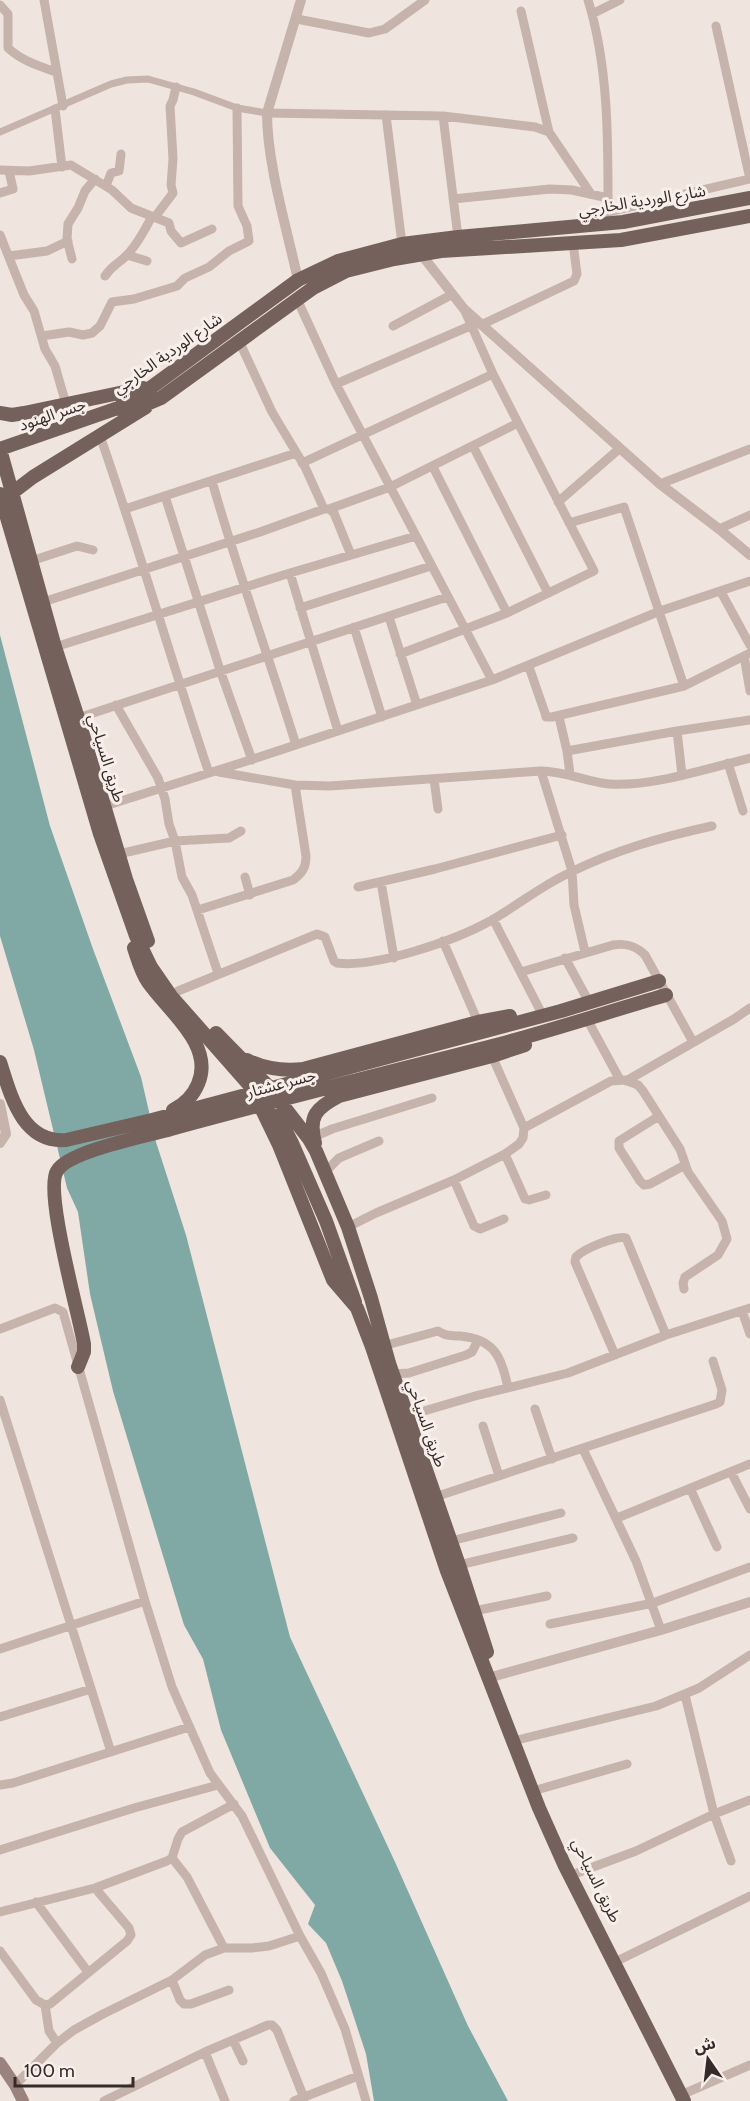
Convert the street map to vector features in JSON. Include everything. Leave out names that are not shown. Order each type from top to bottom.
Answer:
[{"type":"main road","name":"شارع الوردية الخارجي","points":[[115,409],[158,382],[298,280],[338,261],[402,244],[585,226],[608,218],[623,222],[750,198]]},
{"type":"main road","name":"شارع الوردية الخارجي","points":[[115,409],[142,406],[166,395],[297,299],[346,271],[421,254],[459,249],[621,240],[750,216]]},
{"type":"main road","points":[[621,240],[613,235],[612,231],[613,226],[623,222]]},
{"type":"main road","points":[[577,242],[588,238],[591,234],[585,226]]},
{"type":"main road","points":[[0,413],[12,415],[24,413],[158,382],[160,392],[166,395]]},
{"type":"main road","points":[[6,494],[166,395]]},
{"type":"main road","name":"جسر الهنود","points":[[0,449],[115,409]]},
{"type":"main road","name":"طريق السياحي","points":[[0,449],[6,494],[99,807],[119,854],[151,949],[178,991],[268,1086],[313,1143],[348,1227],[392,1374],[474,1611],[495,1677],[505,1720]]},
{"type":"main road","name":"طريق السياحي","points":[[6,494],[31,561],[78,718],[99,807],[100,834],[129,916],[151,967],[171,996],[251,1088],[303,1201],[333,1280],[352,1301],[360,1315],[447,1571],[534,1794],[564,1864],[682,2098]]},
{"type":"main road","points":[[100,834],[146,980],[186,1029],[197,1047],[202,1065],[201,1078],[189,1099],[178,1108],[152,1120]]},
{"type":"main road","points":[[479,1027],[583,1004],[659,981]]},
{"type":"main road","points":[[313,1143],[312,1122],[315,1113],[323,1104],[339,1096],[666,994]]},
{"type":"main road","points":[[233,1051],[248,1061],[274,1070],[303,1068],[583,1004]]},
{"type":"main road","name":"جسر عشتار","points":[[0,1062],[8,1089],[21,1115],[40,1136],[54,1141],[82,1138],[152,1120],[479,1027]]},
{"type":"main road","name":"جسر عشتار","points":[[78,1367],[84,1352],[84,1344],[53,1187],[55,1174],[62,1165],[85,1153],[235,1113],[489,1051]]},
{"type":"main road","points":[[235,1113],[260,1110],[275,1116],[281,1122],[326,1221],[360,1315]]},
{"type":"main road","name":"طريق السياحي","points":[[534,1794],[577,1873],[624,1980]]},
{"type":"main road","points":[[1,2067],[15,2085],[23,2101]]},
{"type":"street","points":[[44,0],[56,72],[62,167]]},
{"type":"street","points":[[298,280],[277,187],[267,128],[267,113],[301,0]]},
{"type":"street","points":[[297,19],[369,33],[385,29],[425,0]]},
{"type":"street","points":[[588,0],[596,26],[607,114],[608,218],[750,179],[716,26]]},
{"type":"street","points":[[592,14],[620,0]]},
{"type":"street","points":[[0,5],[8,14],[10,21],[8,48],[32,63],[56,72]]},
{"type":"street","points":[[521,11],[549,132],[591,194]]},
{"type":"street","points":[[0,53],[10,50]]},
{"type":"street","points":[[0,132],[111,84],[127,80],[148,79],[237,108],[267,113],[443,116],[520,124],[549,132]]},
{"type":"street","points":[[105,276],[112,265],[127,255],[173,193],[170,106],[176,87]]},
{"type":"street","points":[[42,336],[69,332],[83,335],[92,333],[100,326],[112,302],[134,299],[177,286],[185,278],[209,267],[229,251],[249,241],[247,226],[238,206],[237,108]]},
{"type":"street","points":[[386,115],[402,244]]},
{"type":"street","points":[[443,116],[458,237]]},
{"type":"street","points":[[106,186],[111,173],[119,171],[121,153]]},
{"type":"street","points":[[0,193],[13,189],[4,170],[29,171],[71,165],[106,186],[131,208],[169,223],[171,231],[181,243],[212,229]]},
{"type":"street","points":[[72,259],[68,242],[68,224],[85,191],[95,179]]},
{"type":"street","points":[[453,199],[550,189],[572,190],[608,198]]},
{"type":"street","points":[[0,235],[24,295],[34,311],[45,349],[55,366],[66,404]]},
{"type":"street","points":[[9,256],[47,251],[68,242]]},
{"type":"street","points":[[483,324],[574,281],[577,274],[577,242]]},
{"type":"street","points":[[421,254],[464,309],[660,484],[750,555]]},
{"type":"street","points":[[127,255],[147,261]]},
{"type":"street","points":[[393,326],[451,295]]},
{"type":"street","points":[[297,299],[336,384],[492,680]]},
{"type":"street","points":[[400,654],[507,614],[594,571],[493,374],[464,309]]},
{"type":"street","points":[[336,384],[470,326]]},
{"type":"street","points":[[240,343],[272,412],[326,509],[334,513],[351,555]]},
{"type":"street","points":[[302,464],[493,374]]},
{"type":"street","points":[[43,602],[390,487],[518,423]]},
{"type":"street","points":[[100,436],[125,508],[179,686],[213,772]]},
{"type":"street","points":[[473,446],[548,593]]},
{"type":"street","points":[[558,502],[620,449]]},
{"type":"street","points":[[660,484],[750,449]]},
{"type":"street","points":[[125,508],[296,453]]},
{"type":"street","points":[[433,467],[507,614]]},
{"type":"street","points":[[212,481],[229,541],[296,745]]},
{"type":"street","points":[[165,496],[220,670],[252,760]]},
{"type":"street","points":[[569,523],[624,507],[684,686]]},
{"type":"street","points":[[719,529],[750,515]]},
{"type":"street","points":[[55,647],[416,536]]},
{"type":"street","points":[[31,561],[77,546],[93,550]]},
{"type":"street","points":[[300,608],[431,566]]},
{"type":"street","points":[[290,573],[338,731]]},
{"type":"street","points":[[99,807],[252,760],[492,680],[529,667],[660,611],[750,581]]},
{"type":"street","points":[[721,592],[750,645]]},
{"type":"street","points":[[78,718],[447,597]]},
{"type":"street","points":[[389,617],[417,705]]},
{"type":"street","points":[[354,627],[381,717]]},
{"type":"street","points":[[529,667],[546,717],[559,717],[684,686],[747,655],[750,691]]},
{"type":"street","points":[[116,705],[151,763],[162,788],[182,878],[198,910],[218,973]]},
{"type":"street","points":[[559,717],[570,774]]},
{"type":"street","points":[[567,751],[750,720]]},
{"type":"street","points":[[677,731],[682,775]]},
{"type":"street","points":[[213,772],[295,785],[330,786],[541,771],[570,774],[607,784],[617,784],[682,775],[750,758]]},
{"type":"street","points":[[728,763],[743,811]]},
{"type":"street","points":[[541,771],[572,871],[574,905],[585,952]]},
{"type":"street","points":[[434,779],[438,810]]},
{"type":"street","points":[[198,910],[250,896],[293,880],[302,873],[306,866],[295,785]]},
{"type":"street","points":[[178,991],[317,934],[325,937],[334,961],[337,963],[372,962],[394,957],[442,941],[493,919],[572,871],[642,843],[712,826]]},
{"type":"street","points":[[119,854],[175,841],[219,840],[229,838],[241,831]]},
{"type":"street","points":[[358,887],[562,835]]},
{"type":"street","points":[[244,877],[250,896]]},
{"type":"street","points":[[381,882],[394,957]]},
{"type":"street","points":[[493,919],[541,1012]]},
{"type":"street","points":[[442,941],[479,1027]]},
{"type":"street","points":[[521,972],[585,952],[622,944],[632,946],[645,955],[693,1042]]},
{"type":"street","points":[[565,958],[583,1004]]},
{"type":"street","points":[[623,1080],[750,1008]]},
{"type":"street","points":[[584,1020],[623,1080]]},
{"type":"street","points":[[348,1227],[454,1180],[505,1154],[519,1144],[523,1138],[524,1128],[489,1051]]},
{"type":"street","points":[[524,1128],[611,1081],[623,1080],[638,1085],[680,1149],[685,1165],[722,1221],[727,1239],[718,1255],[685,1277],[684,1289]]},
{"type":"street","points":[[313,1143],[332,1129],[432,1098]]},
{"type":"street","points":[[0,1143],[6,1134],[1,1109]]},
{"type":"street","points":[[659,1116],[618,1141],[619,1148],[644,1185],[685,1165]]},
{"type":"street","points":[[325,1172],[335,1160],[343,1155],[379,1141]]},
{"type":"street","points":[[505,1154],[525,1199],[546,1195]]},
{"type":"street","points":[[454,1180],[474,1226],[480,1229],[504,1219]]},
{"type":"street","points":[[615,1355],[575,1262],[580,1253],[619,1237],[626,1238],[666,1335]]},
{"type":"street","points":[[0,1329],[51,1309],[60,1308],[63,1312],[166,1672],[210,1773],[234,1804],[248,1828],[300,1936],[321,1973],[345,2029],[366,2101]]},
{"type":"street","points":[[407,1416],[568,1373],[666,1335],[746,1310],[750,1334]]},
{"type":"street","points":[[383,1346],[438,1331],[446,1336],[478,1340],[498,1355],[504,1367],[508,1388]]},
{"type":"street","points":[[392,1374],[409,1372],[466,1355],[472,1352],[478,1340]]},
{"type":"street","points":[[435,1497],[720,1402],[722,1390],[713,1361]]},
{"type":"street","points":[[0,1400],[111,1752]]},
{"type":"street","points":[[535,1410],[552,1459]]},
{"type":"street","points":[[483,1426],[499,1476]]},
{"type":"street","points":[[583,1449],[617,1518],[653,1603],[661,1630]]},
{"type":"street","points":[[617,1518],[750,1464]]},
{"type":"street","points":[[731,1472],[750,1509]]},
{"type":"street","points":[[690,1488],[717,1547]]},
{"type":"street","points":[[451,1541],[561,1513]]},
{"type":"street","points":[[459,1565],[573,1538]]},
{"type":"street","points":[[550,1624],[653,1603],[750,1567]]},
{"type":"street","points":[[474,1611],[547,1596]]},
{"type":"street","points":[[0,1648],[145,1601]]},
{"type":"street","points":[[495,1677],[750,1602]]},
{"type":"street","points":[[513,1741],[638,1711],[685,1695],[750,1655]]},
{"type":"street","points":[[0,1717],[91,1689]]},
{"type":"street","points":[[685,1695],[714,1814],[731,1860]]},
{"type":"street","points":[[0,1785],[189,1727]]},
{"type":"street","points":[[534,1794],[627,1764]]},
{"type":"street","points":[[0,1850],[134,1808],[219,1785]]},
{"type":"street","points":[[577,1873],[636,1851],[714,1814],[750,1800]]},
{"type":"street","points":[[172,1858],[182,1832],[234,1804]]},
{"type":"street","points":[[0,1912],[95,1888],[172,1858]]},
{"type":"street","points":[[172,1858],[187,1877],[224,1948]]},
{"type":"street","points":[[45,2005],[55,2001],[127,1941],[131,1935],[129,1928],[95,1888]]},
{"type":"street","points":[[617,1961],[750,1896]]},
{"type":"street","points":[[36,1902],[88,1972]]},
{"type":"street","points":[[15,2085],[57,2043],[87,2022],[172,1980],[205,1955],[224,1948],[258,1948],[300,1936]]},
{"type":"street","points":[[0,1951],[36,2000],[45,2005]]},
{"type":"street","points":[[172,1980],[184,2004],[191,2004],[229,1990]]},
{"type":"street","points":[[45,2005],[49,2031],[57,2043]]},
{"type":"street","points":[[104,2101],[265,2026],[275,2026],[304,2098]]},
{"type":"street","points":[[233,2040],[243,2061]]},
{"type":"street","points":[[205,2052],[225,2101]]},
{"type":"street","points":[[682,2098],[750,2065]]},
{"type":"street","points":[[294,2101],[358,2076]]},
{"type":"water","points":[[0,635],[50,826],[141,1077],[156,1142],[186,1235],[290,1637],[395,1862],[468,2026],[508,2101],[374,2101],[366,2054],[342,1981],[326,1943],[308,1924],[315,1905],[270,1848],[221,1730],[203,1659],[184,1625],[113,1391],[90,1294],[78,1212],[67,1188],[34,1050],[0,936]]}]
